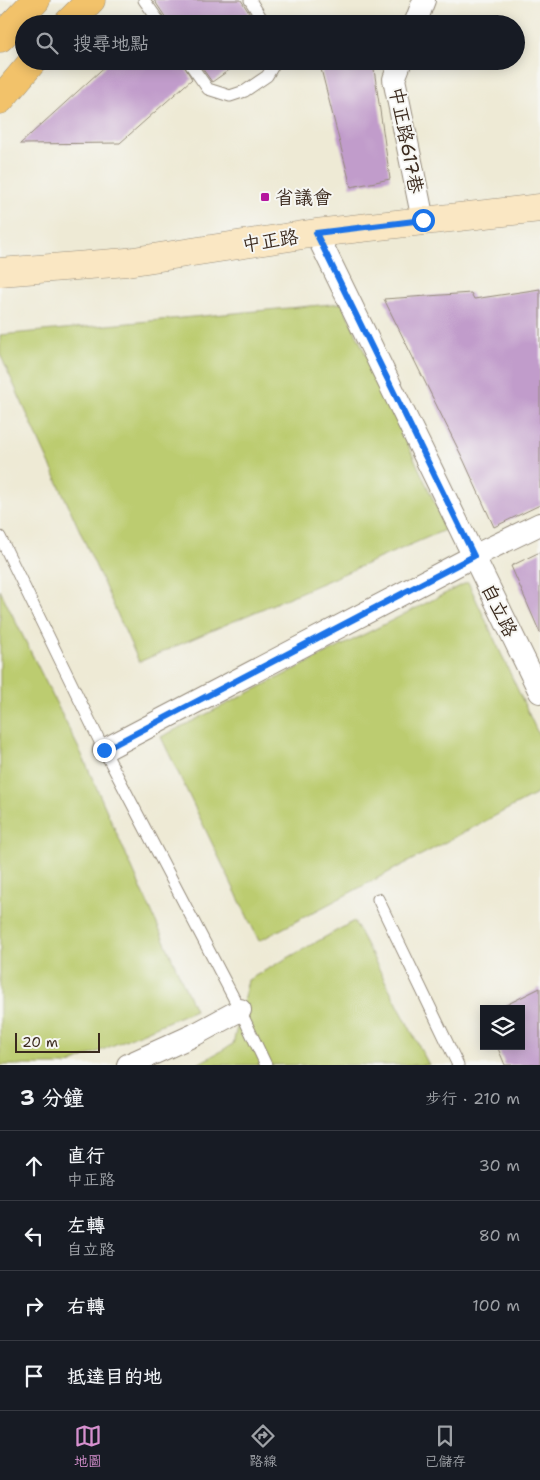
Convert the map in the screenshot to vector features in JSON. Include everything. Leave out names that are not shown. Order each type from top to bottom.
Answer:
[{"type":"main road","points":[[22,15],[36,0]]},
{"type":"main road","points":[[76,15],[91,0]]},
{"type":"main road","points":[[0,38],[15,22]]},
{"type":"main road","points":[[0,100],[25,70]]},
{"type":"street","points":[[418,15],[424,0]]},
{"type":"street","name":"中正路617巷","points":[[397,70],[394,78],[423,220]]},
{"type":"street","name":"中正路","points":[[0,272],[127,262],[316,233],[540,208]]},
{"type":"street","name":"自立路","points":[[316,233],[540,692]]},
{"type":"street","points":[[104,750],[474,556],[540,524]]},
{"type":"street","points":[[128,1065],[194,1035],[240,1010]]},
{"type":"lane","points":[[144,0],[155,15]]},
{"type":"lane","points":[[250,0],[259,15]]},
{"type":"lane","points":[[194,70],[208,89],[230,96],[245,91],[267,76],[271,70]]},
{"type":"lane","points":[[0,537],[104,750],[240,1010],[266,1065]]},
{"type":"lane","points":[[378,899],[458,1065]]},
{"type":"green space","points":[[342,303],[447,529],[139,662],[0,354],[0,335]]},
{"type":"green space","points":[[468,582],[540,738],[540,792],[259,941],[161,737]]},
{"type":"green space","points":[[0,590],[82,755],[195,1010],[67,1065],[0,1065]]},
{"type":"green space","points":[[354,921],[429,1065],[196,1065],[233,1044],[248,980]]},
{"type":"building","points":[[154,0],[241,0],[250,15],[164,15]]},
{"type":"building","points":[[101,70],[186,70],[192,79],[120,143],[20,144]]},
{"type":"building","points":[[203,70],[229,70],[212,82]]},
{"type":"building","points":[[321,70],[374,70],[390,179],[351,187]]},
{"type":"building","points":[[540,289],[540,505],[494,527],[464,461],[384,299],[471,293],[474,299]]},
{"type":"building","points":[[540,552],[540,633],[511,566]]},
{"type":"building","points":[[540,988],[540,1065],[505,1065],[499,1050],[525,1050],[525,1005],[506,1005]]},
{"type":"place","name":"省議會","points":[[265,197]]},
{"type":"route","points":[[104,750],[474,556],[316,233],[423,220]]}]
